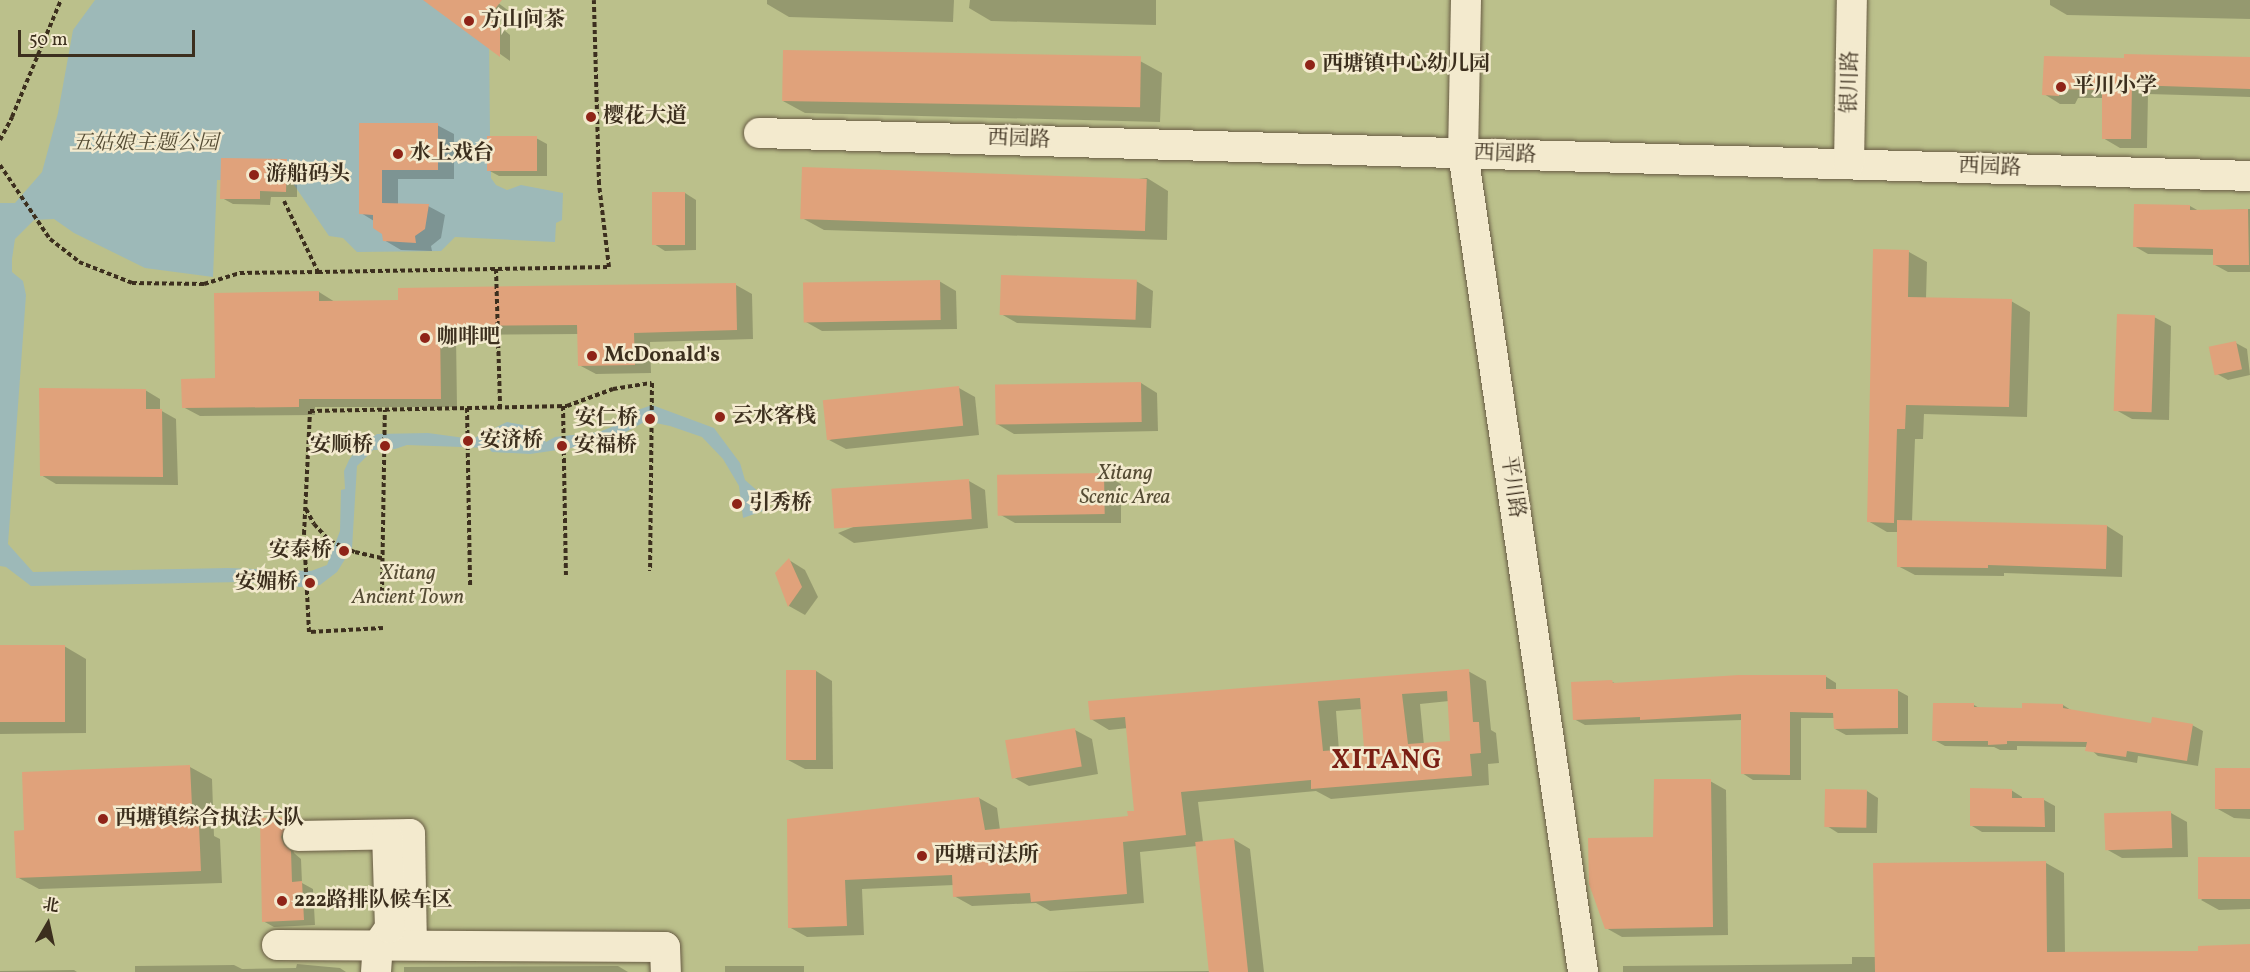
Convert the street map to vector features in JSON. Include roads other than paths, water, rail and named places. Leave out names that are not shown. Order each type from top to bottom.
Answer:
[{"type":"street","name":"平川路","points":[[1466,0],[1463,153],[1583,972]]},
{"type":"street","name":"银川路","points":[[1849,164],[1852,0]]},
{"type":"street","name":"西园路","points":[[759,133],[2250,176]]},
{"type":"street","points":[[298,836],[399,834]]},
{"type":"street","points":[[399,834],[412,945]]},
{"type":"street","points":[[377,959],[390,928],[399,834]]},
{"type":"street","points":[[277,945],[377,959],[412,945],[665,947],[666,972]]},
{"type":"water","points":[[95,0],[431,0],[429,4],[474,37],[489,35],[490,136],[487,136],[487,170],[491,171],[491,178],[496,185],[507,190],[521,185],[563,193],[562,220],[556,223],[555,242],[455,237],[441,251],[357,252],[343,238],[329,236],[292,182],[217,180],[213,277],[145,268],[74,233],[54,219],[34,220],[15,239],[12,259],[12,272],[23,281],[26,295],[8,544],[33,572],[228,568],[311,571],[327,565],[340,531],[341,490],[345,489],[344,471],[349,460],[359,446],[377,434],[428,433],[472,439],[507,422],[535,427],[546,442],[555,437],[599,432],[614,426],[635,411],[652,405],[714,428],[740,463],[745,480],[760,493],[763,511],[743,518],[739,486],[723,459],[702,437],[646,421],[606,443],[530,454],[492,452],[488,448],[407,445],[395,449],[373,450],[357,466],[352,548],[337,572],[320,585],[301,587],[243,582],[31,586],[6,567],[0,566],[0,203],[15,203],[42,172],[58,113],[73,30]]},
{"type":"place","name":"方山问茶","points":[[469,21]]},
{"type":"place","name":"西塘镇中心幼儿园","points":[[1310,65]]},
{"type":"place","name":"平川小学","points":[[2061,87]]},
{"type":"place","name":"樱花大道","points":[[591,117]]},
{"type":"place","name":"水上戏台","points":[[398,154]]},
{"type":"place","name":"游船码头","points":[[254,175]]},
{"type":"place","name":"咖啡吧","points":[[425,338]]},
{"type":"place","name":"McDonald's","points":[[592,356]]},
{"type":"place","name":"云水客栈","points":[[720,417]]},
{"type":"place","name":"安仁桥","points":[[650,419]]},
{"type":"place","name":"安济桥","points":[[468,441]]},
{"type":"place","name":"安顺桥","points":[[385,446]]},
{"type":"place","name":"安福桥","points":[[562,446]]},
{"type":"place","name":"引秀桥","points":[[737,504]]},
{"type":"place","name":"安泰桥","points":[[344,551]]},
{"type":"place","name":"安媚桥","points":[[310,583]]},
{"type":"place","name":"西塘镇综合执法大队","points":[[103,819]]},
{"type":"place","name":"西塘司法所","points":[[922,856]]},
{"type":"place","name":"222路排队候车区","points":[[282,901]]},
{"type":"district","name":"XITANG","points":[[1387,762]]},
{"type":"park label","name":"五姑娘主题公园","points":[[145,144]]},
{"type":"park label","name":"Xitang Scenic Area","points":[[1125,486]]},
{"type":"park label","name":"Xitang Ancient Town","points":[[408,586]]}]
